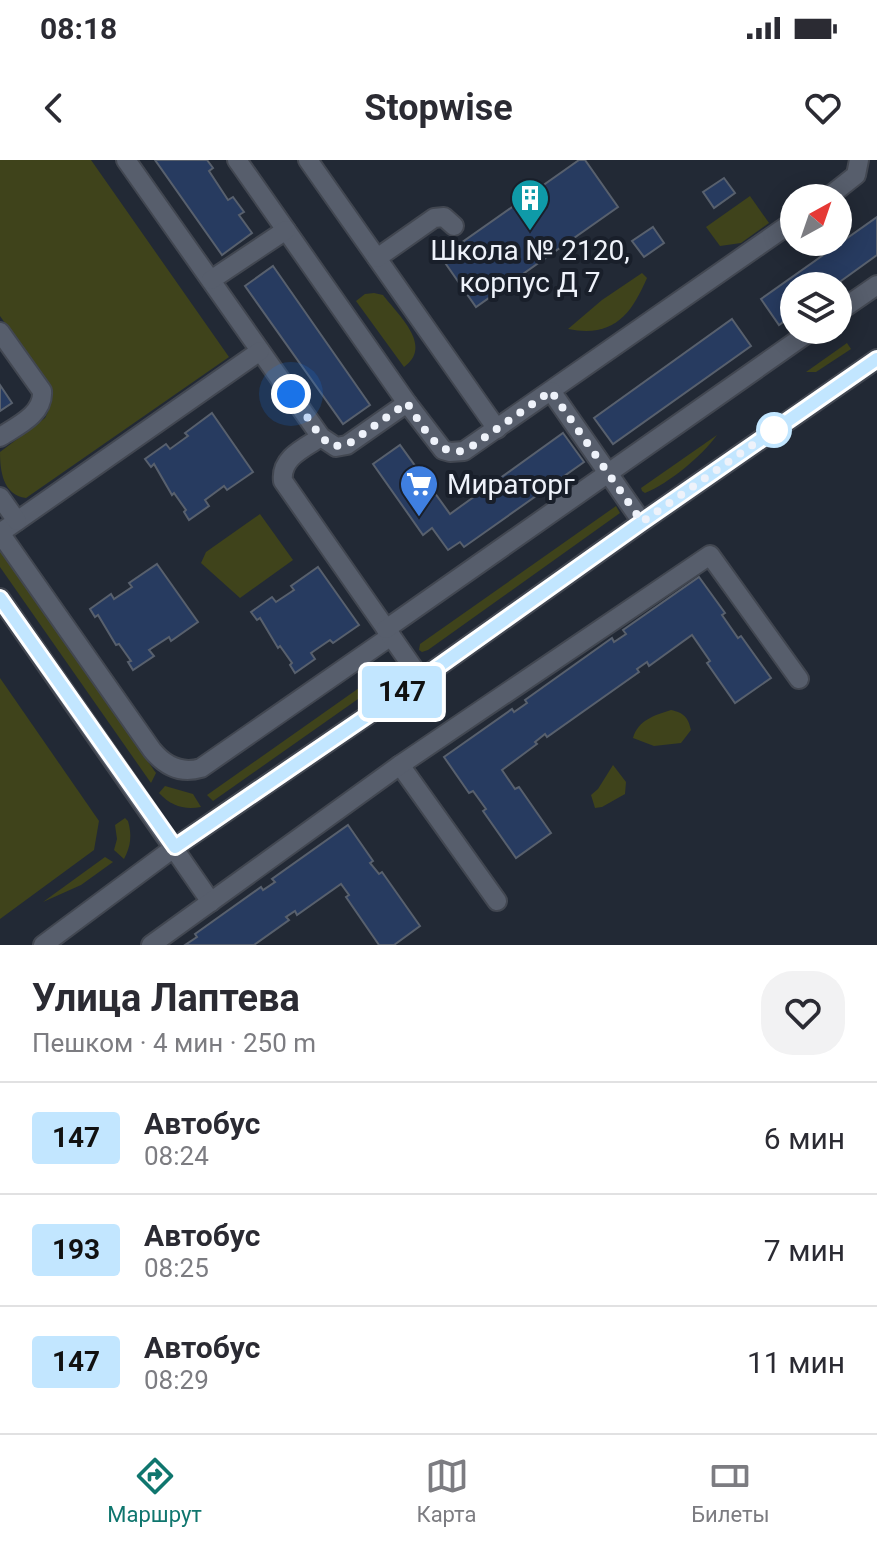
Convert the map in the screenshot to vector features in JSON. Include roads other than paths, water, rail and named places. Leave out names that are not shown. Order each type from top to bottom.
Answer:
[{"type":"street","points":[[126,160],[321,437],[332,446],[342,447],[407,403]]},
{"type":"street","points":[[237,160],[436,443],[450,452],[464,451],[497,429],[780,231]]},
{"type":"street","points":[[308,160],[497,429]]},
{"type":"street","points":[[845,184],[856,175],[859,160]]},
{"type":"street","points":[[377,258],[434,218],[444,217],[454,226]]},
{"type":"street","points":[[211,280],[286,230]]},
{"type":"street","points":[[852,302],[877,285]]},
{"type":"street","points":[[0,332],[42,391],[43,397],[39,409],[0,437]]},
{"type":"street","points":[[260,351],[0,533],[152,750],[160,760],[183,770],[201,768],[608,473],[792,344]]},
{"type":"street","points":[[43,945],[175,847],[421,679],[877,359]]},
{"type":"street","points":[[551,391],[642,522]]},
{"type":"street","points":[[321,437],[285,463],[283,481],[421,679]]},
{"type":"street","points":[[0,497],[17,521]]},
{"type":"street","points":[[151,945],[400,765],[710,555],[799,679]]},
{"type":"street","points":[[0,598],[211,902]]},
{"type":"street","points":[[400,765],[497,901]]},
{"type":"place","name":"Школа № 2120, корпус Д 7","points":[[530,232]]},
{"type":"place","name":"Мираторг","points":[[419,518]]}]
